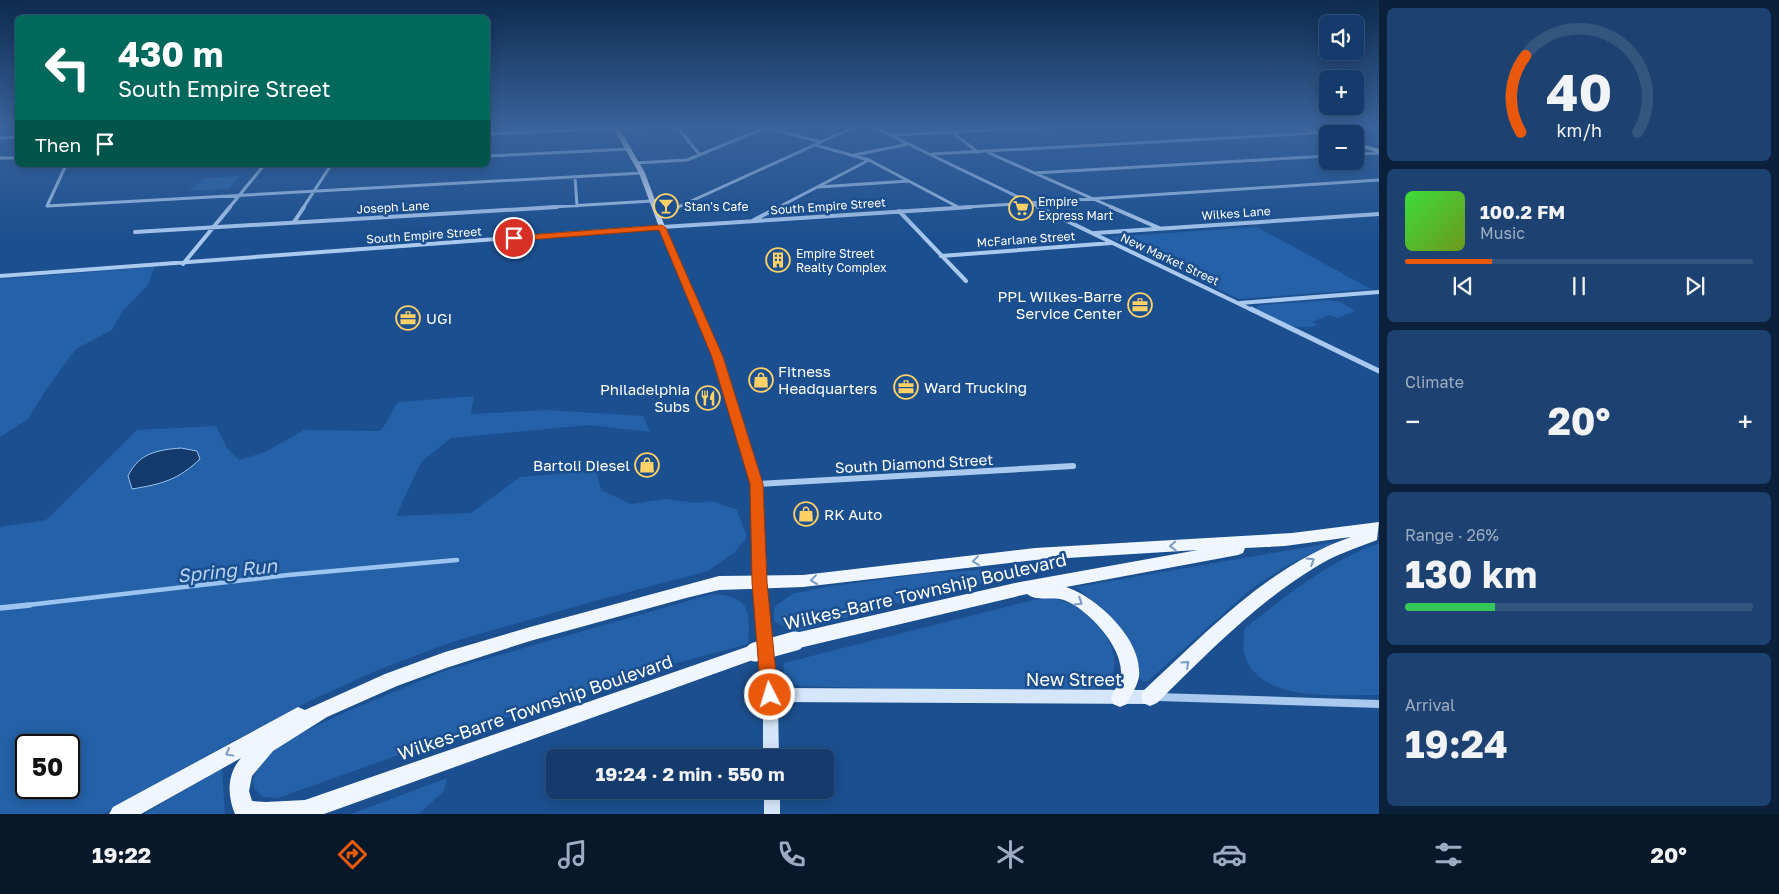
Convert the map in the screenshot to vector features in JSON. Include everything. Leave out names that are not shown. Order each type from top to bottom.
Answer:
[{"type":"main road","points":[[637,164],[718,357],[756,484],[760,582],[770,695],[771,749]]},
{"type":"main road","name":"Wilkes-Barre Township Boulevard","points":[[320,710],[266,744],[242,772],[239,792],[244,810],[266,813],[300,812],[755,652],[795,641],[1015,590],[1291,539],[1379,528]]},
{"type":"main road","points":[[1150,697],[1283,578],[1319,556],[1357,540],[1379,534]]},
{"type":"main road","points":[[120,814],[292,718],[320,710],[400,676],[530,634],[718,583],[803,581],[1035,554],[1291,539]]},
{"type":"main road","points":[[1015,590],[1066,594],[1086,605],[1107,624],[1122,645],[1130,672],[1120,698]]},
{"type":"main road","name":"New Street","points":[[770,695],[1150,697]]},
{"type":"main road","points":[[772,799],[772,814]]},
{"type":"street","points":[[658,216],[772,164]]},
{"type":"street","points":[[750,222],[861,164]]},
{"type":"street","points":[[877,164],[958,207]]},
{"type":"street","name":"New Market Street","points":[[952,164],[1379,370]]},
{"type":"street","points":[[1013,164],[1161,229]]},
{"type":"street","points":[[1034,173],[1190,164]]},
{"type":"street","points":[[65,167],[46,206],[642,173]]},
{"type":"street","points":[[183,264],[262,167]]},
{"type":"street","points":[[294,222],[330,167]]},
{"type":"street","points":[[575,177],[578,206]]},
{"type":"street","name":"South Empire Street","points":[[0,276],[899,211],[1379,180]]},
{"type":"street","points":[[815,187],[910,181]]},
{"type":"street","name":"Joseph Lane","points":[[135,232],[652,201]]},
{"type":"street","points":[[899,211],[966,281]]},
{"type":"street","name":"Wilkes Lane","points":[[1094,233],[1379,214]]},
{"type":"street","name":"McFarlane Street","points":[[941,256],[1113,243]]},
{"type":"street","points":[[1240,303],[1379,292]]},
{"type":"street","name":"South Diamond Street","points":[[756,484],[1073,466]]},
{"type":"street","name":"New Street","points":[[1150,697],[1378,705]]},
{"type":"shaded area","points":[[240,176],[229,189],[189,191],[204,178]]},
{"type":"shaded area","points":[[1257,227],[1371,289],[1239,299],[1110,237]]},
{"type":"shaded area","points":[[154,267],[148,285],[122,312],[112,330],[76,349],[47,388],[28,419],[0,437],[0,279]]},
{"type":"shaded area","points":[[1330,300],[1341,302],[1355,311],[1338,318],[1329,315],[1312,322],[1318,325],[1302,327],[1277,321],[1256,308],[1260,305]]},
{"type":"shaded area","points":[[474,396],[471,414],[547,410],[643,416],[650,432],[589,425],[451,438],[421,462],[396,516],[471,513],[520,477],[596,471],[601,490],[631,504],[665,499],[696,503],[712,501],[737,510],[747,537],[735,552],[708,571],[452,642],[378,670],[310,701],[233,741],[103,814],[0,814],[0,527],[46,520],[137,430],[216,426],[227,448],[239,460],[265,452],[304,430],[381,431],[398,402]]},
{"type":"shaded area","points":[[181,448],[197,451],[200,459],[184,472],[169,480],[132,489],[128,476],[138,462],[150,454]]},
{"type":"shaded area","points":[[1336,542],[1288,565],[1251,589],[1148,681],[1142,681],[1134,670],[1123,637],[1112,618],[1076,587]]},
{"type":"shaded area","points":[[1379,543],[1379,695],[1305,694],[1286,690],[1269,683],[1256,673],[1245,656],[1244,629],[1308,580],[1342,560]]},
{"type":"shaded area","points":[[1060,564],[893,604],[795,632],[774,621],[774,607],[792,594],[824,587],[923,574]]},
{"type":"shaded area","points":[[712,594],[734,598],[745,607],[749,623],[748,644],[647,671],[463,732],[278,798],[263,797],[254,788],[253,779],[263,757],[288,739],[348,711],[447,670]]},
{"type":"shaded area","points":[[1041,598],[1068,602],[1080,609],[1098,625],[1106,636],[1114,658],[1114,669],[1110,680],[1106,684],[1098,689],[941,690],[800,686],[789,681],[784,672],[784,663]]},
{"type":"shaded area","points":[[222,768],[225,814],[144,814]]},
{"type":"shaded area","points":[[447,778],[444,791],[419,814],[351,814]]},
{"type":"waterway","name":"Spring Run","points":[[19,606],[288,575],[457,560]]},
{"type":"waterway","name":"Spring Run","points":[[0,608],[30,605]]},
{"type":"place","name":"Stan's Cafe","points":[[666,206]]},
{"type":"place","name":"Empire Express Mart","points":[[1021,208]]},
{"type":"place","name":"Empire Street Realty Complex","points":[[778,260]]},
{"type":"place","name":"PPL Wilkes-Barre Service Center","points":[[1140,305]]},
{"type":"place","name":"UGI","points":[[408,318]]},
{"type":"place","name":"Fitness Headquarters","points":[[761,380]]},
{"type":"place","name":"Ward Trucking","points":[[906,387]]},
{"type":"place","name":"Philadelphia Subs","points":[[708,398]]},
{"type":"place","name":"Bartoli Diesel","points":[[647,465]]},
{"type":"place","name":"RK Auto","points":[[806,514]]},
{"type":"route","points":[[514,238],[662,228],[718,357],[756,484],[760,582],[770,695]]}]
